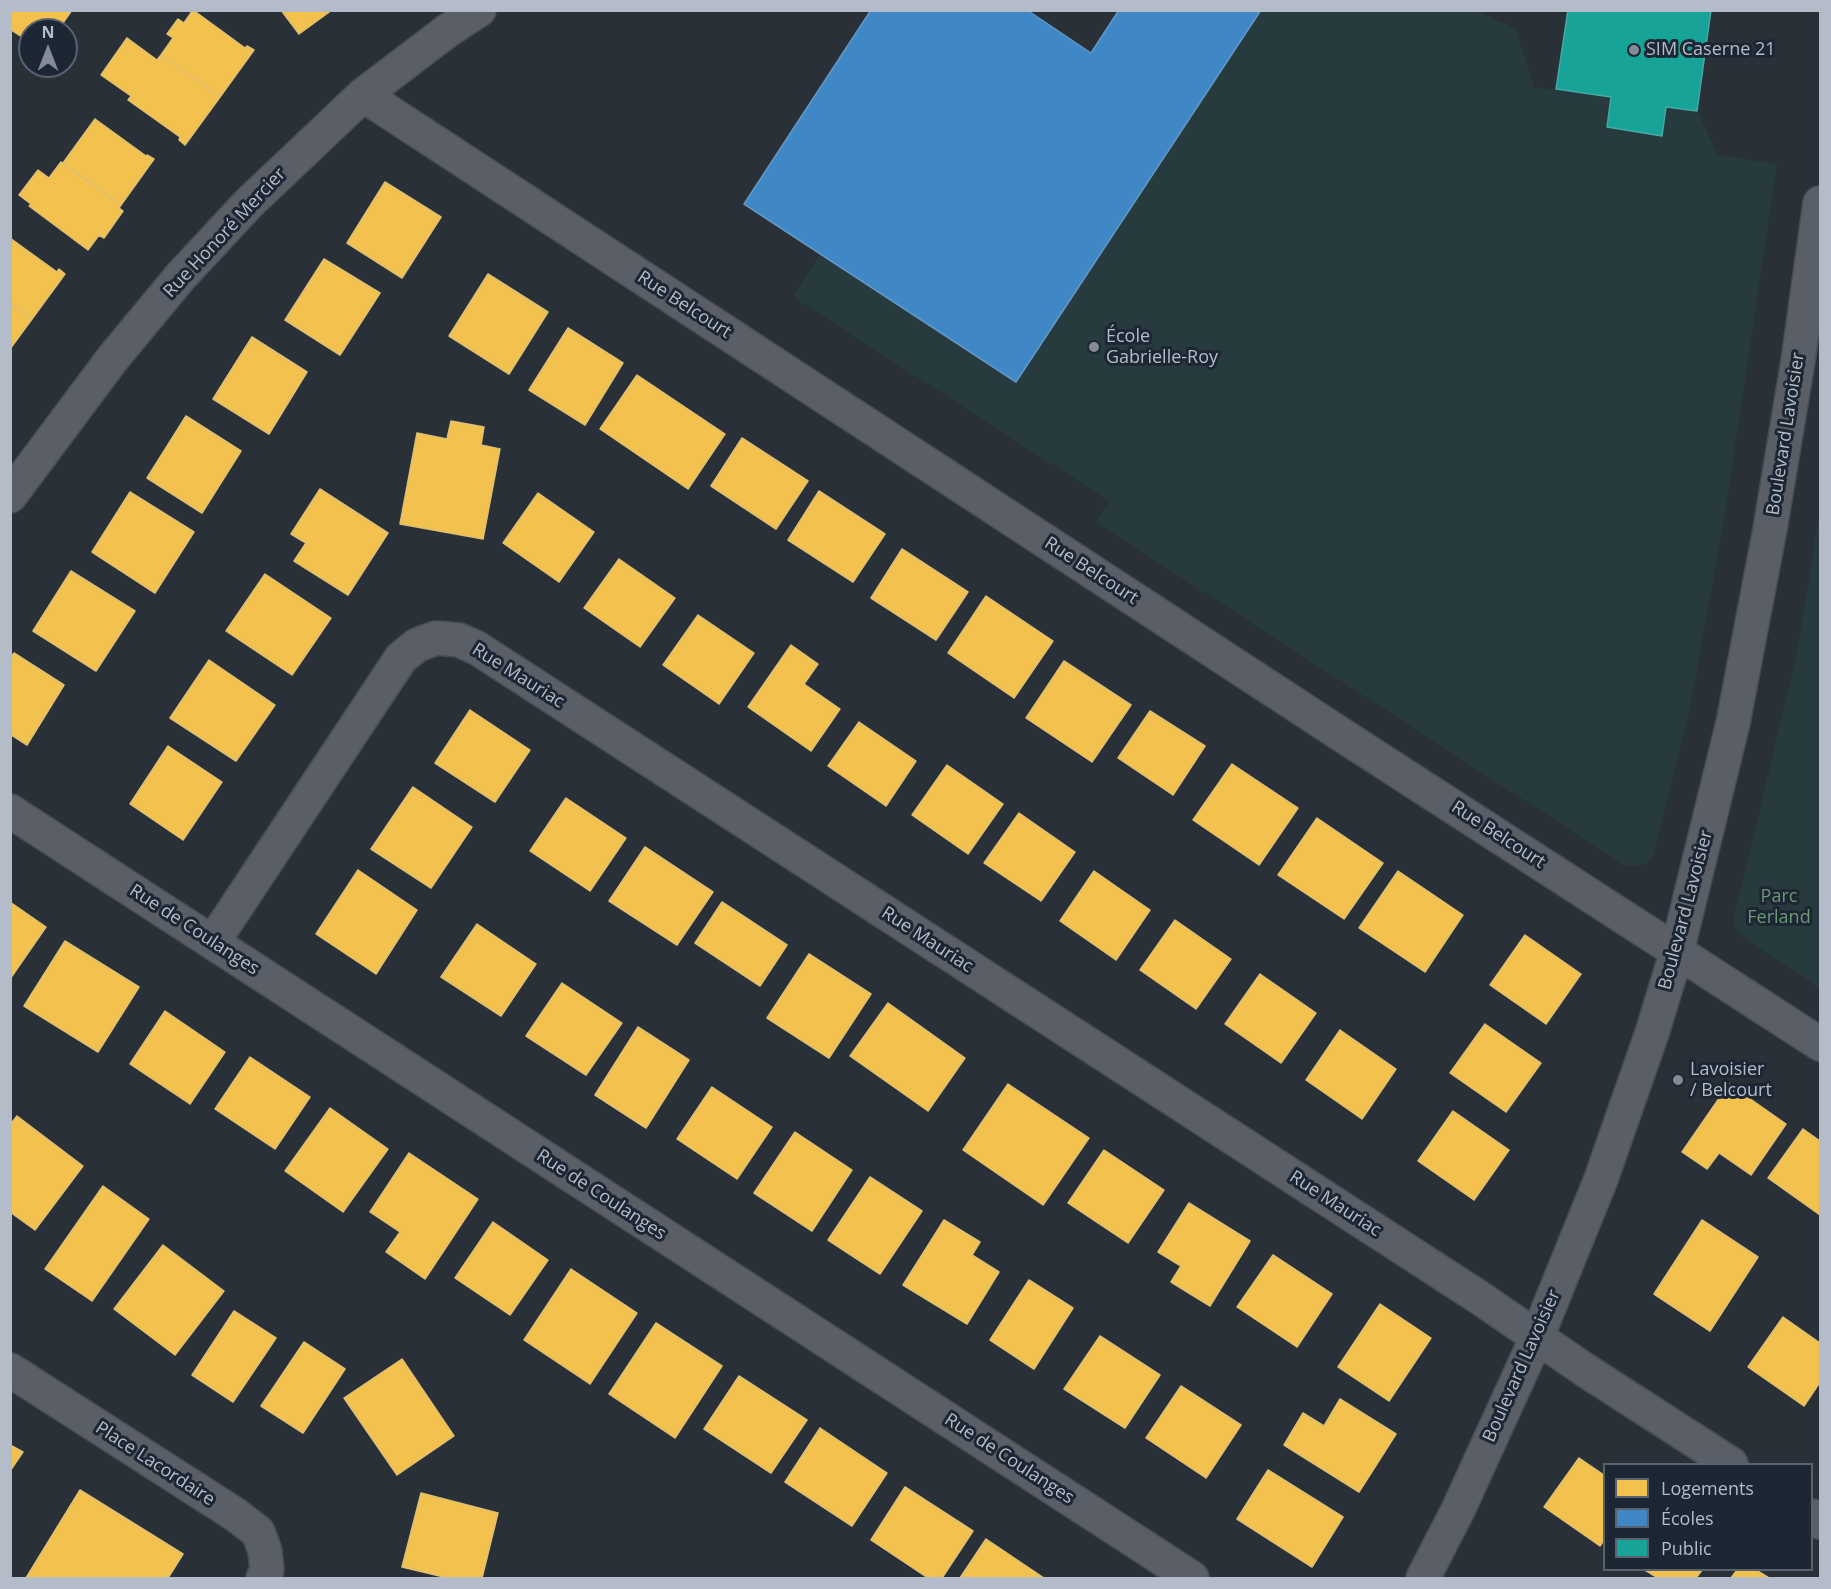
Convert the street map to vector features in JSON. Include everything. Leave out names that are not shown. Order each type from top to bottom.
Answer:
[{"type":"street","name":"Rue Honoré Mercier","points":[[10,496],[113,358],[181,276],[249,203],[363,95],[447,31],[479,10]]},
{"type":"street","name":"Rue Belcourt","points":[[363,95],[1296,705],[1821,1044]]},
{"type":"street","name":"Boulevard Lavoisier","points":[[1423,1578],[1458,1510],[1537,1336],[1601,1179],[1652,1033],[1677,951],[1733,723],[1814,308],[1821,203]]},
{"type":"street","name":"Rue Mauriac","points":[[213,942],[401,658],[417,645],[436,638],[459,640],[488,655],[1470,1291],[1729,1463]]},
{"type":"street","name":"Rue de Coulanges","points":[[10,811],[1192,1578]]},
{"type":"street","name":"Place Lacordaire","points":[[10,1370],[236,1515],[258,1532],[265,1551],[267,1570],[263,1578]]},
{"type":"green space","points":[[1261,11],[1480,11],[1516,29],[1534,87],[1611,97],[1607,127],[1662,135],[1666,107],[1697,111],[1718,155],[1777,164],[1725,513],[1689,713],[1653,856],[1647,863],[1637,866],[1624,865],[1096,522],[1109,501],[793,297],[820,254],[1016,382]]},
{"type":"green space","name":"Parc Ferland","points":[[1820,510],[1820,988],[1743,938],[1735,927],[1734,918],[1796,658]]},
{"type":"building: Logements","points":[[10,10],[72,10],[66,18],[18,18],[18,34],[10,29]]},
{"type":"building: Logements","points":[[193,10],[245,48],[247,46],[254,50],[220,97],[161,55],[173,38],[167,34],[178,19],[184,23]]},
{"type":"building: Logements","points":[[281,10],[332,10],[299,34]]},
{"type":"building: Logements","points":[[127,38],[157,60],[161,55],[220,97],[185,145],[179,140],[180,137],[128,100],[131,96],[101,75]]},
{"type":"building: Logements","points":[[95,119],[146,156],[154,159],[121,205],[63,163]]},
{"type":"building: Logements","points":[[61,162],[121,205],[119,208],[123,211],[104,238],[99,235],[88,250],[29,206],[31,204],[19,195],[38,170],[49,178]]},
{"type":"building: Logements","points":[[385,182],[441,217],[402,278],[347,243]]},
{"type":"building: Logements","points":[[10,238],[57,272],[59,269],[65,274],[32,319],[10,303]]},
{"type":"building: Logements","points":[[324,259],[380,293],[340,355],[285,320]]},
{"type":"building: Logements","points":[[488,274],[548,312],[509,374],[449,336]]},
{"type":"building: Logements","points":[[10,303],[32,319],[10,349]]},
{"type":"building: Logements","points":[[568,328],[623,363],[585,425],[529,390]]},
{"type":"building: Logements","points":[[252,337],[307,372],[269,434],[213,399]]},
{"type":"building: Logements","points":[[637,375],[725,434],[688,489],[600,429]]},
{"type":"building: Logements","points":[[186,416],[241,451],[202,513],[147,478]]},
{"type":"building: Logements","points":[[451,421],[484,427],[481,445],[500,449],[483,539],[400,524],[417,433],[447,439]]},
{"type":"building: Logements","points":[[742,438],[808,481],[776,529],[711,486]]},
{"type":"building: Logements","points":[[320,489],[388,533],[348,595],[294,561],[306,543],[291,534]]},
{"type":"building: Logements","points":[[819,491],[885,534],[853,582],[788,540]]},
{"type":"building: Logements","points":[[130,492],[194,532],[155,593],[92,552]]},
{"type":"building: Logements","points":[[538,493],[594,532],[559,582],[503,543]]},
{"type":"building: Logements","points":[[902,549],[968,592],[936,640],[871,598]]},
{"type":"building: Logements","points":[[619,559],[675,598],[640,647],[584,608]]},
{"type":"building: Logements","points":[[71,571],[135,611],[96,671],[33,631]]},
{"type":"building: Logements","points":[[265,574],[331,618],[292,675],[226,631]]},
{"type":"building: Logements","points":[[986,596],[1053,641],[1014,698],[948,653]]},
{"type":"building: Logements","points":[[698,615],[754,653],[719,704],[663,665]]},
{"type":"building: Logements","points":[[791,645],[818,664],[804,684],[840,709],[811,751],[748,707]]},
{"type":"building: Logements","points":[[14,653],[64,685],[27,745],[10,734],[10,659]]},
{"type":"building: Logements","points":[[209,660],[275,705],[236,761],[170,718]]},
{"type":"building: Logements","points":[[1064,661],[1131,705],[1092,762],[1026,718]]},
{"type":"building: Logements","points":[[470,710],[530,750],[495,802],[435,763]]},
{"type":"building: Logements","points":[[1150,711],[1205,746],[1173,795],[1118,758]]},
{"type":"building: Logements","points":[[859,722],[916,761],[886,806],[828,766]]},
{"type":"building: Logements","points":[[168,746],[222,782],[183,840],[130,804]]},
{"type":"building: Logements","points":[[1232,764],[1298,808],[1259,865],[1193,820]]},
{"type":"building: Logements","points":[[947,765],[1003,804],[968,854],[912,815]]},
{"type":"building: Logements","points":[[413,787],[472,827],[431,888],[371,849]]},
{"type":"building: Logements","points":[[566,798],[626,838],[590,891],[530,851]]},
{"type":"building: Logements","points":[[1019,813],[1075,852],[1041,901],[984,863]]},
{"type":"building: Logements","points":[[1317,818],[1383,863],[1344,919],[1278,875]]},
{"type":"building: Logements","points":[[645,847],[713,892],[677,945],[609,901]]},
{"type":"building: Logements","points":[[358,870],[417,910],[376,974],[316,934]]},
{"type":"building: Logements","points":[[1094,871],[1150,910],[1116,960],[1060,921]]},
{"type":"building: Logements","points":[[1398,871],[1463,915],[1425,972],[1359,928]]},
{"type":"building: Logements","points":[[10,902],[46,927],[10,979]]},
{"type":"building: Logements","points":[[722,902],[787,945],[760,986],[695,943]]},
{"type":"building: Logements","points":[[1175,920],[1231,959],[1196,1009],[1140,970]]},
{"type":"building: Logements","points":[[477,924],[536,964],[501,1016],[441,977]]},
{"type":"building: Logements","points":[[1525,935],[1581,974],[1546,1024],[1490,985]]},
{"type":"building: Logements","points":[[65,941],[139,987],[98,1052],[24,1006]]},
{"type":"building: Logements","points":[[809,954],[871,994],[829,1058],[767,1018]]},
{"type":"building: Logements","points":[[1260,974],[1316,1013],[1281,1063],[1225,1024]]},
{"type":"building: Logements","points":[[562,983],[622,1023],[586,1075],[526,1036]]},
{"type":"building: Logements","points":[[888,1003],[965,1058],[928,1111],[850,1056]]},
{"type":"building: Logements","points":[[165,1011],[225,1052],[190,1104],[130,1064]]},
{"type":"building: Logements","points":[[1485,1024],[1541,1063],[1506,1112],[1450,1073]]},
{"type":"building: Logements","points":[[638,1027],[689,1060],[646,1128],[595,1095]]},
{"type":"building: Logements","points":[[1340,1030],[1396,1069],[1362,1119],[1306,1080]]},
{"type":"building: Logements","points":[[250,1057],[310,1097],[275,1149],[215,1109]]},
{"type":"building: Logements","points":[[1008,1084],[1089,1138],[1043,1205],[963,1150]]},
{"type":"building: Logements","points":[[1729,1084],[1786,1124],[1751,1175],[1719,1153],[1707,1169],[1682,1152]]},
{"type":"building: Logements","points":[[712,1087],[772,1127],[737,1179],[677,1139]]},
{"type":"building: Logements","points":[[330,1108],[388,1149],[343,1212],[285,1171]]},
{"type":"building: Logements","points":[[1453,1111],[1509,1150],[1474,1200],[1418,1161]]},
{"type":"building: Logements","points":[[17,1116],[83,1166],[35,1230],[10,1212],[10,1125]]},
{"type":"building: Logements","points":[[1803,1129],[1820,1141],[1820,1215],[1768,1178]]},
{"type":"building: Logements","points":[[795,1132],[852,1170],[812,1231],[754,1193]]},
{"type":"building: Logements","points":[[1104,1150],[1164,1190],[1128,1243],[1068,1203]]},
{"type":"building: Logements","points":[[409,1153],[478,1199],[425,1279],[386,1252],[400,1232],[370,1212]]},
{"type":"building: Logements","points":[[870,1177],[922,1211],[880,1274],[828,1240]]},
{"type":"building: Logements","points":[[103,1186],[149,1219],[92,1301],[45,1269]]},
{"type":"building: Logements","points":[[1189,1203],[1250,1241],[1210,1306],[1171,1282],[1181,1266],[1158,1252]]},
{"type":"building: Logements","points":[[944,1220],[980,1242],[972,1255],[999,1272],[967,1324],[903,1285]]},
{"type":"building: Logements","points":[[1702,1220],[1758,1257],[1710,1331],[1654,1294]]},
{"type":"building: Logements","points":[[493,1222],[548,1260],[510,1315],[455,1278]]},
{"type":"building: Logements","points":[[163,1245],[224,1291],[175,1355],[114,1309]]},
{"type":"building: Logements","points":[[1273,1255],[1332,1294],[1297,1347],[1237,1307]]},
{"type":"building: Logements","points":[[571,1269],[637,1313],[590,1384],[524,1340]]},
{"type":"building: Logements","points":[[1029,1280],[1073,1308],[1034,1369],[990,1340]]},
{"type":"building: Logements","points":[[1380,1304],[1431,1338],[1389,1401],[1338,1367]]},
{"type":"building: Logements","points":[[234,1311],[276,1338],[233,1402],[192,1375]]},
{"type":"building: Logements","points":[[1783,1317],[1820,1343],[1820,1382],[1804,1406],[1748,1367]]},
{"type":"building: Logements","points":[[656,1323],[722,1366],[675,1438],[609,1394]]},
{"type":"building: Logements","points":[[1100,1336],[1160,1375],[1125,1428],[1064,1389]]},
{"type":"building: Logements","points":[[304,1342],[345,1369],[303,1433],[261,1406]]},
{"type":"building: Logements","points":[[402,1359],[454,1436],[397,1475],[344,1398]]},
{"type":"building: Logements","points":[[739,1376],[807,1420],[771,1473],[704,1429]]},
{"type":"building: Logements","points":[[1181,1386],[1241,1425],[1206,1478],[1146,1438]]},
{"type":"building: Logements","points":[[1340,1399],[1396,1434],[1359,1492],[1284,1445],[1303,1413],[1324,1426]]},
{"type":"building: Logements","points":[[820,1428],[887,1473],[852,1526],[785,1482]]},
{"type":"building: Logements","points":[[10,1445],[23,1452],[10,1471]]},
{"type":"building: Logements","points":[[1579,1458],[1603,1474],[1603,1542],[1600,1546],[1544,1507]]},
{"type":"building: Logements","points":[[1268,1470],[1343,1517],[1312,1567],[1237,1519]]},
{"type":"building: Logements","points":[[905,1487],[973,1531],[942,1578],[928,1578],[871,1540]]},
{"type":"building: Logements","points":[[80,1490],[183,1554],[168,1578],[26,1578]]},
{"type":"building: Logements","points":[[421,1493],[498,1513],[482,1578],[448,1578],[402,1567]]},
{"type":"building: Logements","points":[[986,1539],[1044,1578],[960,1578]]},
{"type":"building: Logements","points":[[1647,1571],[1701,1571],[1696,1578],[1658,1578]]},
{"type":"building: Logements","points":[[1736,1571],[1758,1571],[1769,1578],[1731,1578]]},
{"type":"building: Écoles","points":[[871,10],[1027,10],[1091,53],[1119,10],[1261,10],[1016,382],[744,204]]},
{"type":"building: Public","name":"SIM Caserne 21","points":[[1568,10],[1711,10],[1697,111],[1666,107],[1662,136],[1607,127],[1611,97],[1556,89]]},
{"type":"place","name":"SIM Caserne 21","points":[[1634,50]]},
{"type":"place","name":"École Gabrielle-Roy","points":[[1094,347]]},
{"type":"place","name":"Lavoisier / Belcourt","points":[[1678,1080]]}]
